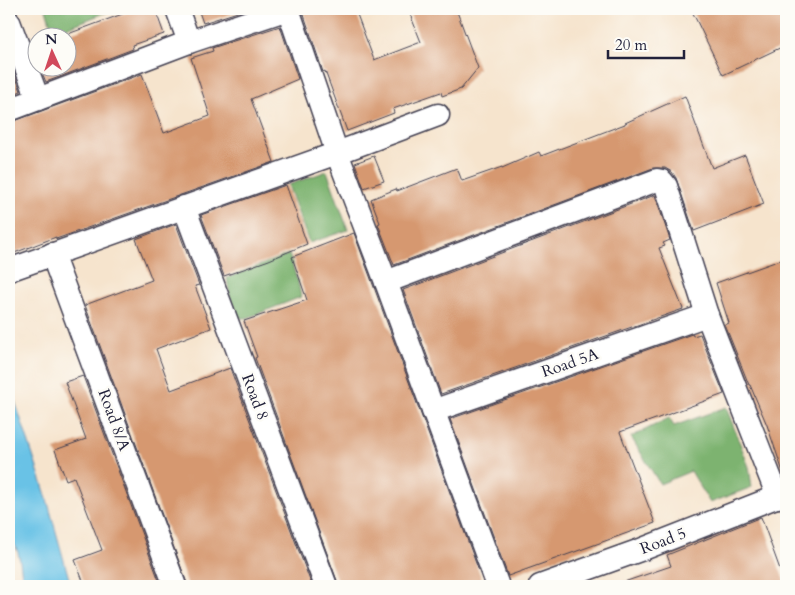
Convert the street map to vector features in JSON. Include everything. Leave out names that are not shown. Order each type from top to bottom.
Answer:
[{"type":"street","points":[[177,9],[189,42]]},
{"type":"street","points":[[9,110],[189,42],[288,9],[336,153],[386,282],[498,586]]},
{"type":"street","points":[[9,22],[38,99]]},
{"type":"street","points":[[9,270],[438,115]]},
{"type":"street","points":[[386,282],[657,180],[662,181],[666,186],[707,315],[782,495]]},
{"type":"street","name":"Road 8","points":[[184,207],[326,586]]},
{"type":"street","name":"Road 8/A","points":[[52,254],[175,586]]},
{"type":"street","name":"Road 5A","points":[[433,411],[707,315]]},
{"type":"street","name":"Road 5","points":[[540,586],[643,549],[782,495]]},
{"type":"green space","points":[[46,9],[115,9],[66,28],[52,28]]},
{"type":"green space","points":[[327,171],[348,230],[309,243],[288,185]]},
{"type":"green space","points":[[289,254],[301,297],[247,318],[238,318],[230,298],[227,278]]},
{"type":"green space","points":[[726,407],[749,467],[752,487],[710,503],[691,471],[660,484],[631,437],[669,418],[674,426]]},
{"type":"water","points":[[9,383],[45,492],[71,586],[23,586],[18,553],[9,537]]},
{"type":"building","points":[[136,9],[155,9],[164,34],[132,45],[133,49],[78,70],[78,30]]},
{"type":"building","points":[[198,9],[247,9],[203,23]]},
{"type":"building","points":[[302,9],[355,9],[374,60],[421,42],[408,9],[456,9],[478,68],[461,89],[442,96],[441,92],[393,109],[394,113],[347,131],[325,71],[323,72]]},
{"type":"building","points":[[691,9],[786,9],[786,45],[723,75]]},
{"type":"building","points":[[280,26],[298,79],[251,99],[274,162],[9,255],[9,123],[142,74],[164,133],[210,116],[191,58],[213,51],[212,48]]},
{"type":"building","points":[[9,59],[21,91],[9,96]]},
{"type":"building","points":[[44,78],[57,78],[46,82]]},
{"type":"building","points":[[685,96],[712,168],[745,155],[764,204],[694,231],[676,178],[672,172],[665,168],[653,168],[394,265],[378,224],[380,223],[371,199],[457,168],[462,181],[502,168],[539,152],[541,156],[625,124]]},
{"type":"building","points":[[374,156],[384,181],[364,188],[355,163]]},
{"type":"building","points":[[286,185],[307,244],[224,276],[201,215]]},
{"type":"building","points":[[655,195],[670,240],[663,243],[665,246],[659,248],[683,309],[441,394],[403,290]]},
{"type":"building","points":[[176,224],[199,285],[195,286],[211,328],[156,349],[171,390],[230,368],[312,586],[188,586],[85,305],[152,280],[136,239]]},
{"type":"building","points":[[354,233],[484,585],[339,586],[255,358],[257,357],[244,321],[307,300],[292,257]]},
{"type":"building","points":[[786,258],[786,472],[783,472],[767,425],[725,325],[729,323],[716,283]]},
{"type":"building","points":[[692,334],[693,336],[700,334],[724,394],[620,432],[655,523],[508,576],[450,419]]},
{"type":"building","points":[[83,376],[161,586],[85,586],[75,560],[102,550],[74,477],[66,480],[55,450],[86,439],[65,382]]},
{"type":"building","points":[[761,517],[786,586],[621,586],[621,583],[671,566],[667,555]]}]
